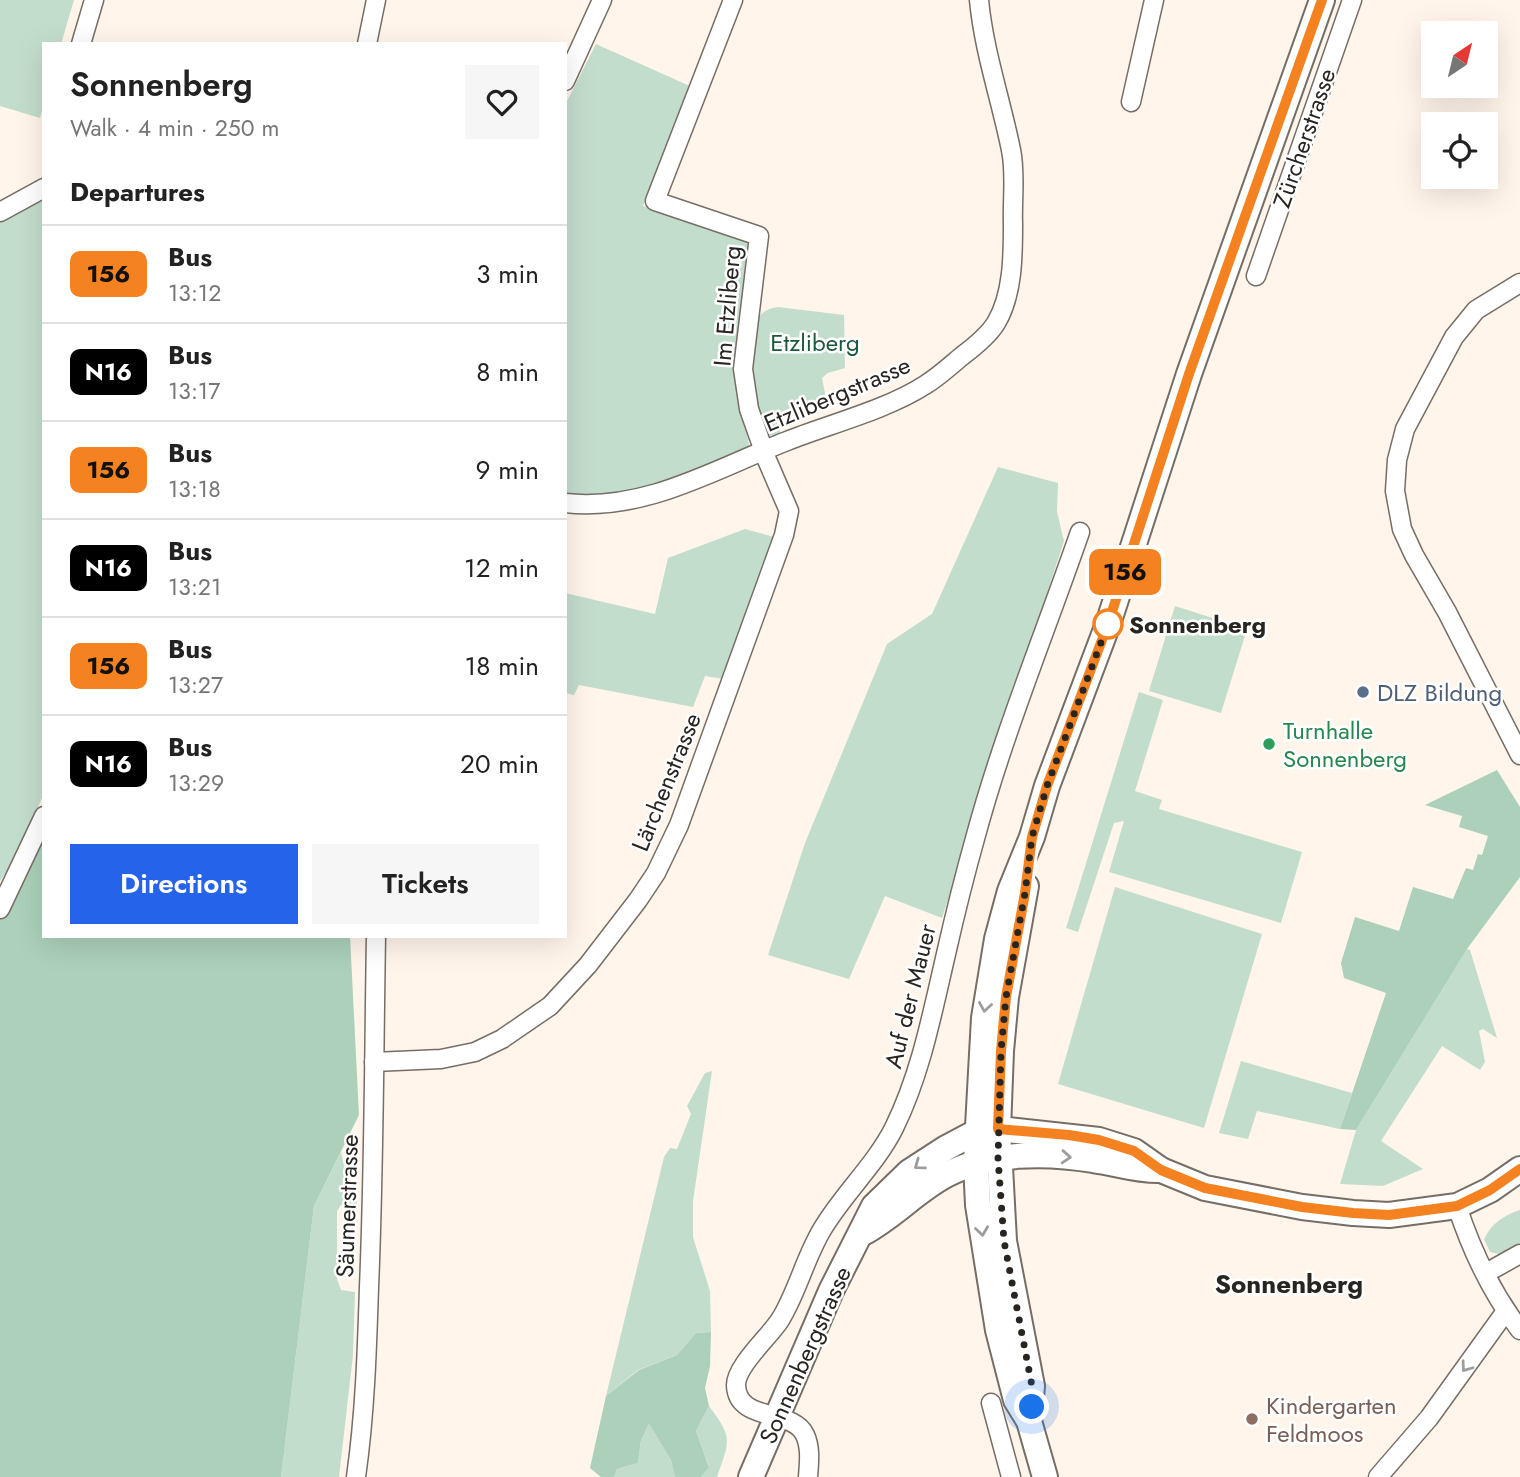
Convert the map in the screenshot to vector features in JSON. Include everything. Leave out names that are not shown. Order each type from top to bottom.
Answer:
[{"type":"main road","name":"Zürcherstrasse","points":[[1045,1477],[1029,1421],[1032,1386],[987,1161],[984,1018],[997,939],[1010,891],[1108,624],[1189,374],[1322,0]]},
{"type":"main road","name":"Sonnenbergstrasse","points":[[751,1477],[831,1291],[874,1206],[891,1188],[929,1158],[988,1130],[1069,1135],[1099,1140],[1134,1151],[1161,1170],[1205,1188],[1302,1207],[1353,1213],[1389,1215],[1457,1206],[1490,1190],[1520,1170]]},
{"type":"main road","name":"Sonnenbergstrasse","points":[[861,1234],[946,1174],[987,1161],[1067,1156],[1133,1170],[1161,1170]]},
{"type":"street","points":[[82,42],[94,0]]},
{"type":"street","points":[[366,42],[376,0]]},
{"type":"street","points":[[567,77],[602,0]]},
{"type":"street","name":"Im Etzliberg","points":[[733,0],[655,201],[759,236],[743,369],[749,409],[764,451]]},
{"type":"street","name":"Etzlibergstrasse","points":[[567,503],[600,505],[662,492],[902,398],[925,386],[976,346],[997,321],[1010,276],[1013,249],[1012,153],[989,64],[979,0]]},
{"type":"street","points":[[1131,102],[1154,0]]},
{"type":"street","name":"Zürcherstrasse","points":[[1256,276],[1352,0]]},
{"type":"street","points":[[0,212],[42,189]]},
{"type":"street","points":[[1520,283],[1476,310],[1454,337],[1405,429],[1397,460],[1395,491],[1402,529],[1414,555],[1447,612],[1520,755]]},
{"type":"street","name":"Lärchenstrasse","points":[[374,1062],[441,1059],[475,1052],[528,1023],[550,1006],[588,965],[656,873],[679,825],[784,535],[789,511],[764,451]]},
{"type":"street","name":"Auf der Mauer","points":[[777,1416],[757,1412],[748,1406],[736,1387],[737,1378],[742,1367],[779,1322],[821,1230],[843,1196],[874,1159],[892,1131],[911,1091],[924,1051],[976,833],[1012,721],[1080,532]]},
{"type":"street","points":[[0,909],[42,820]]},
{"type":"street","name":"Säumerstrasse","points":[[356,1477],[366,1373],[374,1158],[376,938]]},
{"type":"street","points":[[1457,1206],[1468,1240],[1506,1311],[1520,1330]]},
{"type":"street","points":[[1486,1273],[1520,1254]]},
{"type":"street","points":[[1378,1477],[1429,1418],[1506,1311]]},
{"type":"street","points":[[990,1404],[1011,1477]]},
{"type":"street","points":[[777,1416],[798,1425],[804,1432],[808,1444],[808,1477]]},
{"type":"green space","points":[[0,0],[74,0],[62,42],[42,42],[40,118],[0,106]]},
{"type":"green space","points":[[596,44],[692,87],[643,206],[741,235],[751,242],[738,387],[749,445],[742,454],[642,492],[604,498],[567,496],[567,101]]},
{"type":"green space","points":[[42,198],[42,798],[17,856],[0,881],[0,221]]},
{"type":"green space","name":"Etzliberg","points":[[778,307],[844,315],[845,368],[828,373],[822,378],[826,398],[776,420],[782,438],[769,434],[761,425],[753,379],[757,321],[765,311]]},
{"type":"green space","points":[[998,467],[1058,483],[1057,512],[1064,541],[942,918],[885,896],[849,979],[768,955],[805,843],[887,644],[932,614]]},
{"type":"green space","points":[[745,529],[774,537],[723,679],[705,676],[693,707],[579,685],[574,695],[567,693],[567,593],[655,614],[668,558]]},
{"type":"green space","points":[[1175,606],[1247,629],[1221,713],[1149,691]]},
{"type":"green space","points":[[1139,692],[1163,700],[1135,791],[1162,800],[1159,809],[1302,852],[1281,923],[1109,872],[1124,821],[1114,823],[1078,932],[1066,928]]},
{"type":"green space","points":[[1497,770],[1520,807],[1520,877],[1467,949],[1356,1130],[1340,1129],[1386,993],[1344,978],[1341,963],[1355,917],[1399,931],[1413,887],[1453,899],[1466,868],[1473,870],[1478,854],[1482,855],[1488,836],[1459,827],[1462,816],[1425,805]]},
{"type":"green space","points":[[42,821],[42,938],[350,938],[359,1115],[314,1206],[281,1477],[0,1477],[0,913]]},
{"type":"green space","points":[[1115,887],[1262,934],[1204,1128],[1058,1084]]},
{"type":"green space","points":[[1467,949],[1470,950],[1497,1038],[1483,1029],[1479,1031],[1485,1062],[1480,1070],[1442,1046],[1381,1141],[1423,1169],[1383,1186],[1340,1184],[1356,1130]]},
{"type":"green space","points":[[1241,1061],[1352,1093],[1340,1129],[1257,1111],[1248,1139],[1219,1133]]},
{"type":"green space","points":[[712,1071],[693,1201],[693,1237],[710,1291],[711,1332],[696,1333],[677,1355],[638,1370],[606,1396],[664,1157],[670,1148],[677,1149],[691,1114],[687,1106],[705,1073]]},
{"type":"green space","points":[[341,1152],[349,1187],[357,1188],[357,1205],[341,1205],[337,1211],[337,1279],[341,1290],[355,1292],[353,1355],[339,1477],[281,1477],[314,1206]]},
{"type":"green space","points":[[1520,1210],[1520,1243],[1499,1254],[1490,1252],[1484,1239],[1490,1229],[1503,1217]]},
{"type":"green space","points":[[711,1332],[710,1366],[705,1388],[709,1406],[696,1431],[709,1467],[701,1477],[675,1477],[671,1460],[649,1424],[641,1440],[638,1463],[617,1469],[614,1477],[601,1477],[590,1468],[606,1396],[639,1370],[677,1355],[696,1333]]},
{"type":"green space","points":[[709,1406],[726,1433],[727,1447],[717,1477],[701,1477],[709,1466],[696,1431]]},
{"type":"green space","points":[[649,1424],[671,1460],[675,1477],[614,1477],[617,1469],[638,1463],[641,1440]]},
{"type":"bus line","name":"156","points":[[1322,0],[1189,374],[1108,624],[1047,786],[1032,837],[1006,997],[998,1129],[1099,1140],[1123,1146],[1161,1170],[1205,1188],[1302,1207],[1353,1213],[1389,1215],[1457,1206],[1490,1190],[1520,1169]]},
{"type":"place","name":"Sonnenberg","points":[[1108,624]]},
{"type":"place","name":"DLZ Bildung","points":[[1363,692]]},
{"type":"place","name":"Turnhalle Sonnenberg","points":[[1269,744]]},
{"type":"place","name":"Kindergarten Feldmoos","points":[[1252,1419]]},
{"type":"district","name":"Sonnenberg","points":[[1289,1284]]},
{"type":"route","points":[[1032,1407],[1032,1386],[1004,1241],[998,1158],[1001,1051],[1006,997],[1032,837],[1047,786],[1108,624]]}]
